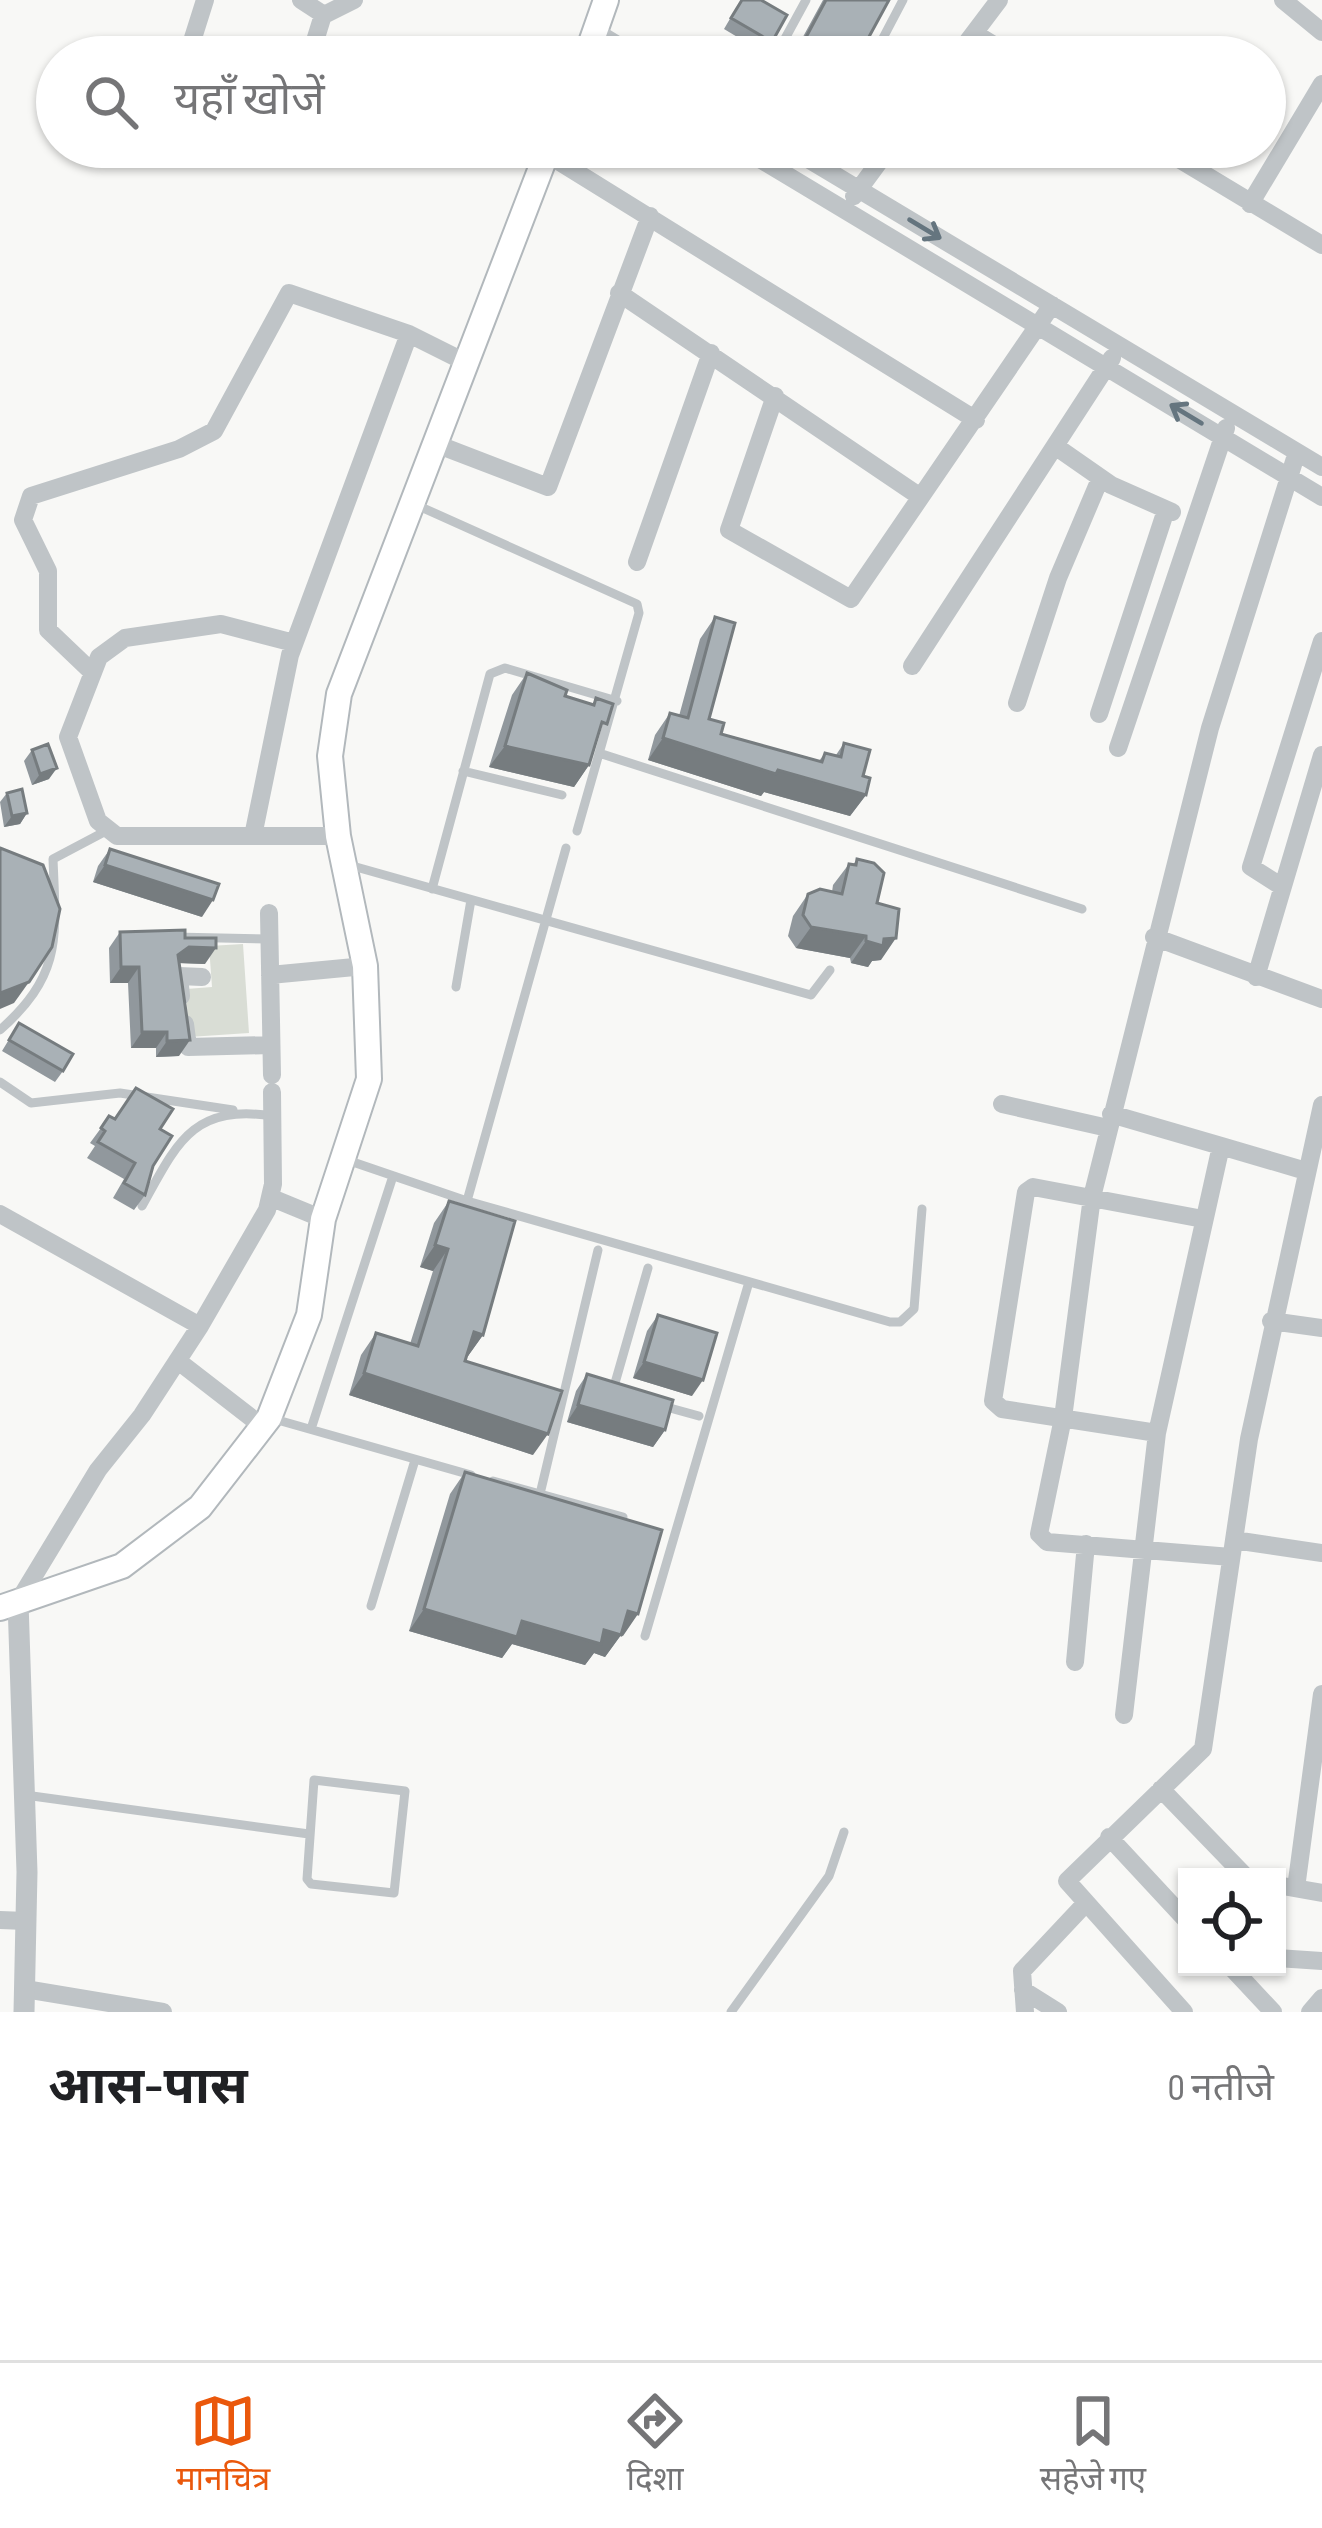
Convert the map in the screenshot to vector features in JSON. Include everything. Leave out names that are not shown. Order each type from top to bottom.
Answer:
[{"type":"main road","points":[[594,36],[606,0]]},
{"type":"main road","points":[[9,1605],[122,1566],[200,1507],[265,1422],[309,1315],[323,1219],[369,1079],[365,967],[338,836],[330,756],[339,694],[541,168]]},
{"type":"street","points":[[194,36],[205,0]]},
{"type":"street","points":[[302,0],[323,15]]},
{"type":"street","points":[[316,36],[323,15],[354,0]]},
{"type":"street","points":[[972,36],[999,0]]},
{"type":"street","points":[[1283,0],[1322,32]]},
{"type":"street","points":[[596,32],[603,36]]},
{"type":"street","points":[[974,33],[979,36]]},
{"type":"street","points":[[1286,144],[1322,84]]},
{"type":"street","points":[[576,168],[976,420]]},
{"type":"street","points":[[775,168],[1322,497]]},
{"type":"street","points":[[824,168],[1322,467]]},
{"type":"street","points":[[844,210],[874,168]]},
{"type":"street","points":[[1193,168],[1322,245]]},
{"type":"street","points":[[1250,204],[1272,168]]},
{"type":"street","points":[[436,445],[548,487],[650,216]]},
{"type":"street","points":[[92,672],[47,630],[48,571],[23,520],[31,496],[179,449],[214,431],[289,293],[409,334],[467,363]]},
{"type":"street","points":[[619,293],[919,496]]},
{"type":"street","points":[[776,396],[729,530],[851,599],[1052,305]]},
{"type":"street","points":[[254,836],[294,644],[409,334]]},
{"type":"street","points":[[912,666],[1120,345]]},
{"type":"street","points":[[637,562],[711,353]]},
{"type":"street","points":[[1118,748],[1232,413]]},
{"type":"street","points":[[1055,446],[1100,479],[1194,519]]},
{"type":"street","points":[[1298,452],[1210,728],[1091,1197],[1063,1418],[1040,1534],[1047,1542],[1322,1553]]},
{"type":"street","points":[[1017,704],[1058,578],[1100,479]]},
{"type":"street","points":[[1099,714],[1166,510]]},
{"type":"street","points":[[294,644],[221,624],[125,638],[99,657],[68,737],[98,821],[117,836],[338,836]]},
{"type":"street","points":[[1281,886],[1251,867],[1322,641]]},
{"type":"street","points":[[1256,977],[1322,755]]},
{"type":"street","points":[[164,2012],[24,2001],[25,1795],[9,1605],[200,1326],[272,1198],[269,913]]},
{"type":"street","points":[[1154,937],[1322,999]]},
{"type":"street","points":[[270,975],[365,967]]},
{"type":"street","points":[[202,977],[178,976],[188,1047],[272,1045]]},
{"type":"street","points":[[1001,1104],[1110,1121],[1306,1171]]},
{"type":"street","points":[[1184,2012],[1067,1881],[1202,1749],[1270,1321],[1322,1105]]},
{"type":"street","points":[[1124,1715],[1157,1432],[1221,1146]]},
{"type":"street","points":[[1157,1432],[1002,1409],[993,1401],[1025,1192],[1033,1187],[1203,1219]]},
{"type":"street","points":[[272,1198],[323,1219]]},
{"type":"street","points":[[0,1214],[200,1326]]},
{"type":"street","points":[[1270,1321],[1322,1328]]},
{"type":"street","points":[[178,1360],[265,1422]]},
{"type":"street","points":[[1075,1662],[1086,1544]]},
{"type":"street","points":[[1322,1694],[1313,1823],[1286,1887],[1322,1893]]},
{"type":"street","points":[[1161,1789],[1237,1868]]},
{"type":"street","points":[[1109,1838],[1178,1911]]},
{"type":"street","points":[[1025,2012],[1022,1971],[1084,1904]]},
{"type":"street","points":[[0,1919],[26,1921]]},
{"type":"street","points":[[1286,1958],[1322,1960]]},
{"type":"street","points":[[1239,1976],[1268,2010]]},
{"type":"street","points":[[1024,1990],[1058,2012]]},
{"type":"street","points":[[1310,2012],[1322,1998]]},
{"type":"lane","points":[[786,36],[806,0]]},
{"type":"lane","points":[[884,36],[903,0]]},
{"type":"lane","points":[[412,503],[637,604],[640,613],[577,831]]},
{"type":"lane","points":[[432,889],[486,687],[497,668],[616,701]]},
{"type":"lane","points":[[602,754],[1082,909]]},
{"type":"lane","points":[[463,771],[562,795]]},
{"type":"lane","points":[[0,1030],[32,1002],[52,960],[58,928],[53,859],[106,830]]},
{"type":"lane","points":[[467,1201],[566,848]]},
{"type":"lane","points":[[344,864],[811,995],[830,970]]},
{"type":"lane","points":[[34,870],[54,874]]},
{"type":"lane","points":[[455,987],[472,900]]},
{"type":"lane","points":[[159,937],[270,939]]},
{"type":"lane","points":[[0,1082],[31,1103],[121,1094],[273,1116]]},
{"type":"lane","points":[[142,1206],[178,1141],[232,1110]]},
{"type":"lane","points":[[343,1159],[467,1201],[900,1322],[914,1309],[922,1209]]},
{"type":"lane","points":[[311,1429],[393,1176]]},
{"type":"lane","points":[[540,1494],[598,1250]]},
{"type":"lane","points":[[612,1391],[648,1268]]},
{"type":"lane","points":[[645,1636],[749,1282]]},
{"type":"lane","points":[[568,1378],[634,1397]]},
{"type":"lane","points":[[656,1403],[699,1416]]},
{"type":"lane","points":[[265,1422],[311,1429],[623,1517]]},
{"type":"lane","points":[[370,1606],[415,1460]]},
{"type":"lane","points":[[314,1780],[399,1788],[408,1796],[397,1888],[389,1896],[311,1884],[306,1871],[309,1834],[314,1780]]},
{"type":"lane","points":[[25,1795],[309,1834]]},
{"type":"lane","points":[[731,2012],[829,1876],[844,1832]]},
{"type":"shaded area","points":[[243,944],[249,1033],[189,1037],[186,989],[212,987],[209,946]]},
{"type":"building","points":[[742,0],[761,0],[787,15],[775,36],[762,36],[731,18]]},
{"type":"building","points":[[826,0],[889,0],[869,36],[807,36]]},
{"type":"building","points":[[715,617],[735,623],[709,719],[724,723],[721,734],[822,762],[825,753],[841,757],[844,743],[870,750],[863,776],[870,778],[866,795],[778,770],[776,774],[663,738],[670,713],[688,718]]},
{"type":"building","points":[[527,673],[567,690],[565,696],[594,705],[596,698],[613,704],[607,724],[602,722],[589,765],[505,746]]},
{"type":"building","points":[[48,744],[57,768],[40,774],[32,750]]},
{"type":"building","points":[[22,789],[27,813],[12,816],[7,793]]},
{"type":"building","points":[[0,848],[43,865],[60,909],[52,947],[29,982],[0,993]]},
{"type":"building","points":[[110,849],[219,884],[213,900],[105,865]]},
{"type":"building","points":[[857,859],[874,863],[884,873],[877,903],[899,909],[896,938],[884,939],[883,946],[866,941],[866,936],[811,927],[803,915],[808,894],[820,889],[842,894],[849,864],[856,865]]},
{"type":"building","points":[[185,930],[185,938],[216,938],[216,948],[189,947],[178,955],[190,1040],[167,1041],[167,1032],[142,1032],[139,967],[121,967],[120,932]]},
{"type":"building","points":[[19,1023],[73,1054],[63,1071],[9,1040]]},
{"type":"building","points":[[136,1088],[173,1109],[160,1129],[172,1136],[153,1166],[145,1195],[124,1183],[135,1163],[98,1142],[109,1116],[115,1119]]},
{"type":"building","points":[[449,1201],[515,1221],[483,1335],[474,1332],[465,1361],[562,1391],[548,1434],[364,1373],[376,1333],[418,1346],[448,1249],[435,1245]]},
{"type":"building","points":[[658,1315],[717,1333],[703,1380],[644,1362]]},
{"type":"building","points":[[587,1374],[673,1400],[665,1430],[578,1405]]},
{"type":"building","points":[[465,1472],[662,1530],[638,1614],[628,1611],[621,1635],[604,1630],[601,1644],[522,1621],[517,1637],[424,1609]]}]
